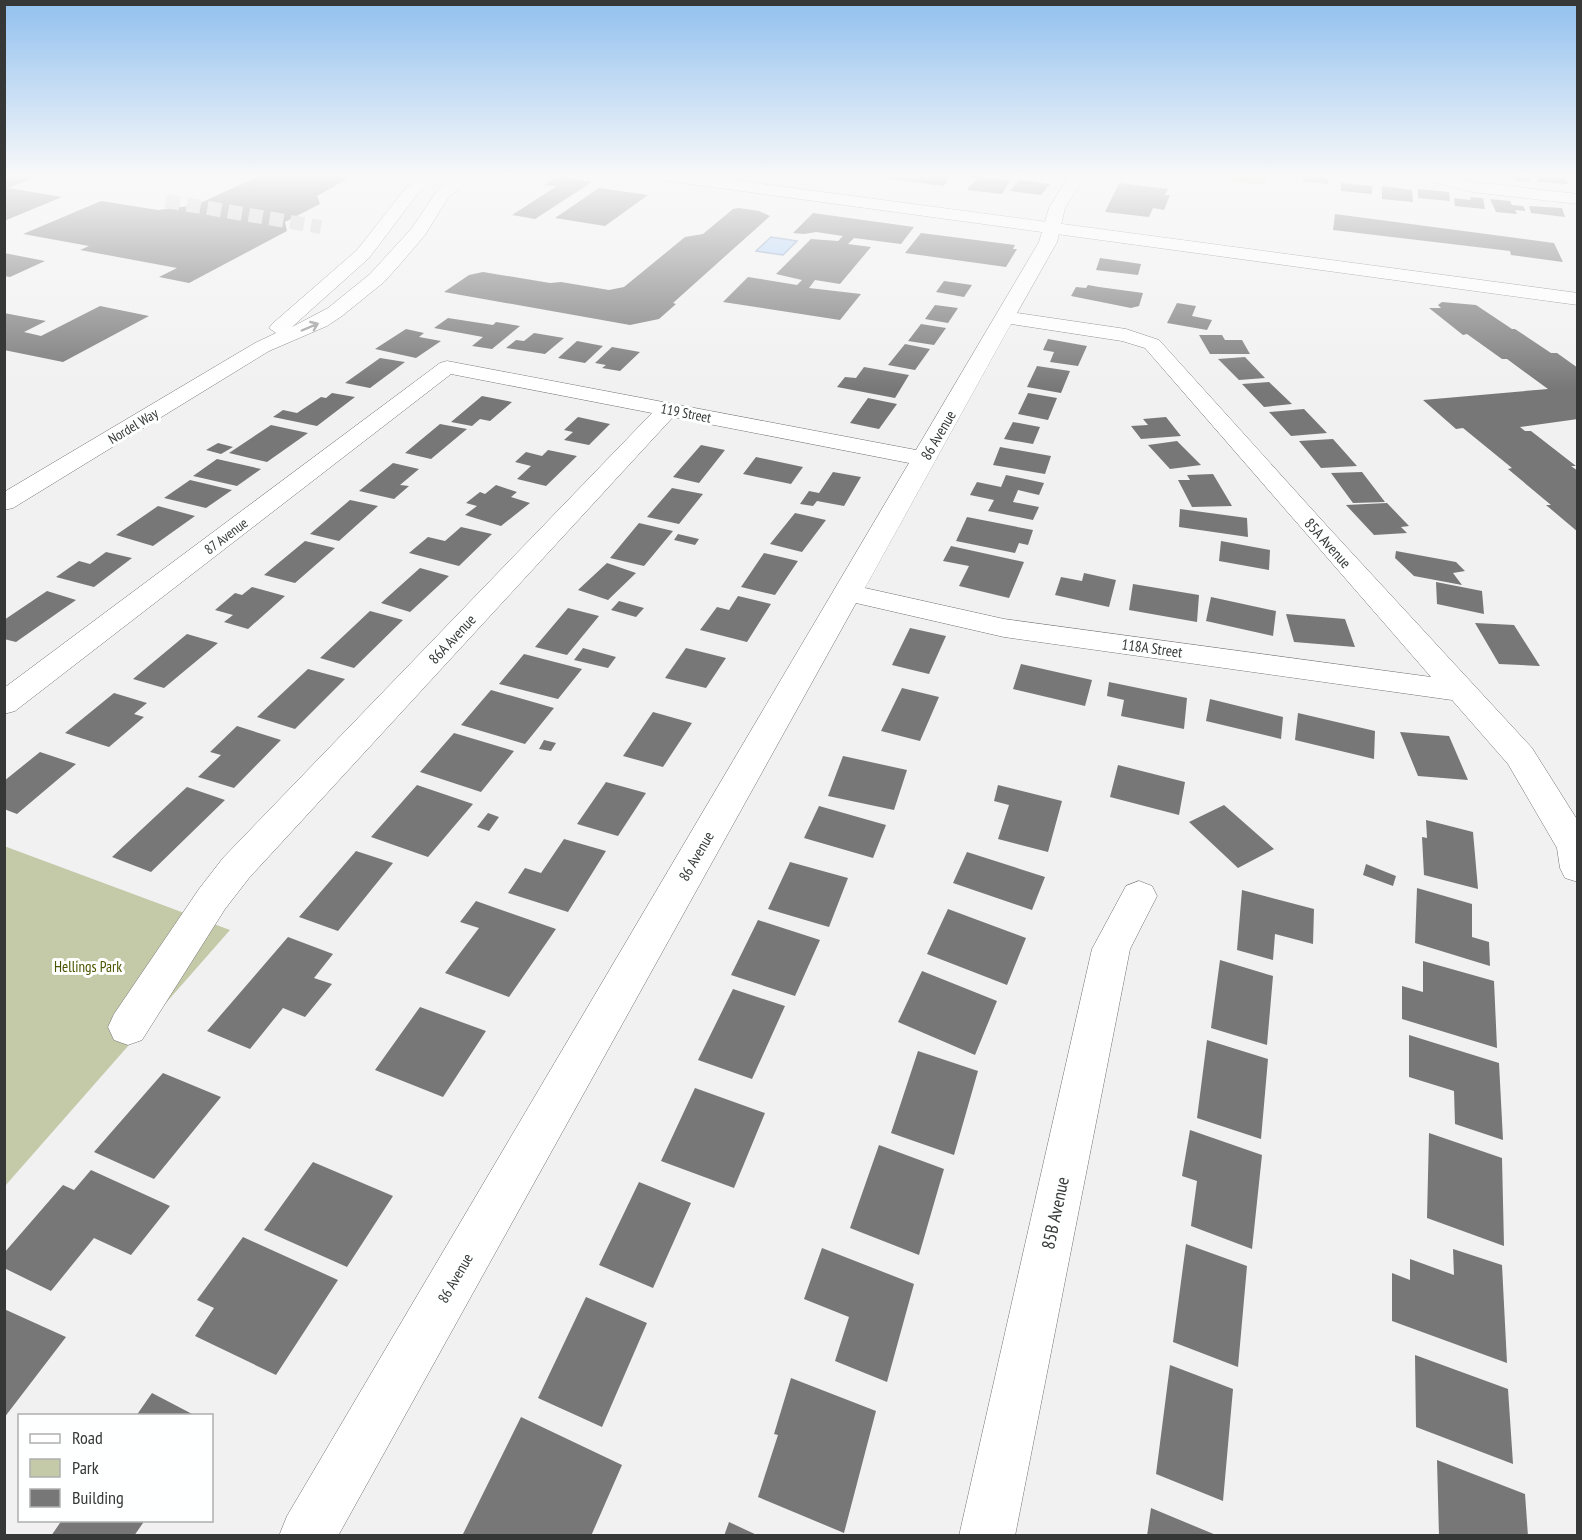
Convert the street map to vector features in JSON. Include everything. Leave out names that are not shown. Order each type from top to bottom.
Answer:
[{"type":"street","name":"Nordel Way","points":[[262,347],[290,318],[336,280],[369,246]]},
{"type":"street","name":"Nordel Way","points":[[4,503],[262,347],[320,322],[377,278],[406,246]]},
{"type":"street","name":"86 Avenue","points":[[307,1536],[1046,246]]},
{"type":"street","points":[[1214,246],[1574,295]]},
{"type":"street","name":"85A Avenue","points":[[1005,317],[1126,335],[1152,344],[1520,756],[1575,847],[1578,868]]},
{"type":"street","name":"119 Street","points":[[447,367],[924,459]]},
{"type":"street","name":"87 Avenue","points":[[4,704],[447,367]]},
{"type":"street","name":"86A Avenue","points":[[128,1027],[212,899],[236,868],[668,410]]},
{"type":"street","name":"118A Street","points":[[847,592],[1004,628],[1461,691]]},
{"type":"street","name":"85B Avenue","points":[[987,1536],[1111,949],[1139,896]]},
{"type":"green space","name":"Hellings Park","points":[[4,846],[230,930],[5,1186],[4,1186]]},
{"type":"water","points":[[762,246],[792,246],[783,255],[756,251]]},
{"type":"building","points":[[89,246],[259,246],[189,283],[159,277],[177,268],[80,250]]},
{"type":"building","points":[[674,246],[737,246],[673,303],[676,304],[659,319],[630,325],[444,292],[469,275],[483,272],[609,290],[624,287]]},
{"type":"building","points":[[804,246],[871,247],[840,284],[815,280],[809,288],[861,294],[840,320],[723,302],[748,277],[797,285],[802,280],[776,274]]},
{"type":"building","points":[[911,246],[1015,246],[1013,249],[1017,249],[1006,267],[905,253]]},
{"type":"building","points":[[1467,246],[1555,246],[1563,262],[1511,255],[1510,251]]},
{"type":"building","points":[[4,253],[45,261],[10,277],[4,276]]},
{"type":"building","points":[[1100,258],[1141,264],[1138,275],[1096,270]]},
{"type":"building","points":[[944,281],[972,285],[964,297],[936,292]]},
{"type":"building","points":[[1088,285],[1143,293],[1139,306],[1131,308],[1071,296],[1076,287],[1086,288]]},
{"type":"building","points":[[1442,302],[1476,305],[1578,368],[1578,419],[1520,427],[1525,431],[1531,431],[1576,466],[1571,466],[1578,471],[1578,532],[1546,505],[1551,505],[1508,469],[1512,468],[1463,428],[1456,429],[1423,400],[1548,389],[1507,359],[1502,359],[1467,334],[1463,335],[1429,308],[1441,308],[1438,305]]},
{"type":"building","points":[[1177,303],[1196,306],[1192,316],[1212,320],[1207,330],[1167,323]]},
{"type":"building","points":[[935,305],[958,308],[948,323],[925,319]]},
{"type":"building","points":[[100,306],[149,316],[63,362],[4,350],[4,313],[46,321],[24,332],[41,336]]},
{"type":"building","points":[[448,318],[493,325],[496,322],[520,326],[492,349],[472,346],[483,337],[434,328]]},
{"type":"building","points":[[921,324],[946,328],[934,345],[908,341]]},
{"type":"building","points":[[406,329],[424,333],[419,337],[441,341],[416,358],[375,349]]},
{"type":"building","points":[[534,333],[564,338],[545,354],[506,348],[516,340],[524,341]]},
{"type":"building","points":[[1199,335],[1222,335],[1225,340],[1242,340],[1250,354],[1210,354]]},
{"type":"building","points":[[1048,339],[1087,346],[1078,366],[1050,362],[1054,352],[1043,350]]},
{"type":"building","points":[[577,341],[603,346],[585,363],[558,358]]},
{"type":"building","points":[[905,344],[930,349],[915,370],[888,365]]},
{"type":"building","points":[[612,347],[640,352],[620,371],[602,368],[606,365],[595,363]]},
{"type":"building","points":[[1245,357],[1265,378],[1239,380],[1218,359]]},
{"type":"building","points":[[380,358],[405,362],[370,388],[345,383]]},
{"type":"building","points":[[1037,366],[1070,371],[1061,393],[1027,387]]},
{"type":"building","points":[[864,367],[909,375],[895,398],[837,387],[845,377],[856,378]]},
{"type":"building","points":[[1269,382],[1292,404],[1264,407],[1242,384]]},
{"type":"building","points":[[332,393],[355,397],[317,426],[273,417],[283,410],[297,413],[321,397],[326,398]]},
{"type":"building","points":[[1028,393],[1057,398],[1048,420],[1018,414]]},
{"type":"building","points":[[482,396],[512,402],[490,421],[480,419],[472,426],[451,422]]},
{"type":"building","points":[[868,398],[897,404],[879,429],[850,423]]},
{"type":"building","points":[[1304,409],[1327,433],[1291,436],[1269,412]]},
{"type":"building","points":[[578,417],[610,424],[589,445],[564,440],[573,432],[564,430]]},
{"type":"building","points":[[1166,417],[1181,436],[1141,439],[1131,426],[1148,425],[1143,419]]},
{"type":"building","points":[[1013,422],[1040,427],[1033,444],[1004,439]]},
{"type":"building","points":[[440,424],[467,429],[431,459],[405,453]]},
{"type":"building","points":[[271,425],[308,433],[267,462],[229,453]]},
{"type":"building","points":[[1333,439],[1357,466],[1321,468],[1299,441]]},
{"type":"building","points":[[1177,441],[1201,465],[1170,469],[1148,445]]},
{"type":"building","points":[[218,443],[233,447],[221,454],[206,450]]},
{"type":"building","points":[[701,445],[725,450],[699,483],[673,477]]},
{"type":"building","points":[[1000,447],[1051,456],[1045,474],[993,465]]},
{"type":"building","points":[[548,450],[577,456],[546,486],[517,479],[531,466],[515,462],[526,452],[542,456]]},
{"type":"building","points":[[756,457],[803,467],[791,484],[743,474]]},
{"type":"building","points":[[217,459],[261,469],[237,486],[193,476]]},
{"type":"building","points":[[393,463],[419,469],[400,485],[409,486],[394,499],[359,491]]},
{"type":"building","points":[[833,472],[861,477],[844,506],[817,501],[813,506],[800,504],[809,491],[819,493]]},
{"type":"building","points":[[1362,472],[1385,502],[1353,503],[1331,473]]},
{"type":"building","points":[[1213,474],[1232,506],[1192,507],[1178,480],[1190,480],[1187,475]]},
{"type":"building","points":[[1006,475],[1044,483],[1039,495],[1018,490],[1013,502],[1039,507],[1033,520],[988,511],[994,500],[970,495],[977,482],[1001,487]]},
{"type":"building","points":[[190,480],[232,490],[206,508],[164,498]]},
{"type":"building","points":[[496,485],[517,492],[511,497],[530,503],[501,526],[465,515],[477,506],[466,503],[480,492],[485,494]]},
{"type":"building","points":[[672,488],[703,494],[679,524],[647,517]]},
{"type":"building","points":[[350,500],[378,506],[339,541],[310,534]]},
{"type":"building","points":[[1387,503],[1409,526],[1401,527],[1407,533],[1374,535],[1346,505]]},
{"type":"building","points":[[158,506],[195,516],[153,546],[116,535]]},
{"type":"building","points":[[1180,509],[1247,518],[1248,537],[1179,527]]},
{"type":"building","points":[[795,513],[826,520],[802,552],[770,544]]},
{"type":"building","points":[[967,517],[1033,530],[1028,545],[1019,543],[1015,553],[956,541]]},
{"type":"building","points":[[639,523],[673,531],[644,566],[610,558]]},
{"type":"building","points":[[461,527],[492,534],[459,566],[409,553],[428,537],[445,541]]},
{"type":"building","points":[[678,534],[699,539],[695,545],[674,540]]},
{"type":"building","points":[[305,541],[335,548],[295,583],[264,575]]},
{"type":"building","points":[[1221,541],[1270,550],[1269,570],[1219,561]]},
{"type":"building","points":[[951,546],[1024,562],[1009,598],[959,586],[969,566],[943,561]]},
{"type":"building","points":[[1396,551],[1456,562],[1465,571],[1453,573],[1462,585],[1414,576],[1395,558]]},
{"type":"building","points":[[106,552],[132,558],[94,587],[56,577],[79,561],[90,564]]},
{"type":"building","points":[[764,553],[798,561],[775,595],[741,587]]},
{"type":"building","points":[[607,563],[636,573],[608,600],[578,590]]},
{"type":"building","points":[[420,568],[449,576],[410,612],[381,603]]},
{"type":"building","points":[[1084,573],[1116,580],[1109,607],[1055,595],[1061,577],[1082,581]]},
{"type":"building","points":[[1436,582],[1482,591],[1484,614],[1437,604]]},
{"type":"building","points":[[1133,584],[1199,595],[1197,622],[1129,610]]},
{"type":"building","points":[[252,587],[285,596],[248,629],[224,622],[233,615],[215,610],[235,593],[242,595]]},
{"type":"building","points":[[47,591],[76,600],[16,642],[4,639],[4,620]]},
{"type":"building","points":[[738,596],[771,604],[747,642],[700,630],[717,607],[729,610]]},
{"type":"building","points":[[1211,597],[1276,611],[1273,636],[1206,621]]},
{"type":"building","points":[[619,601],[644,608],[636,617],[611,610]]},
{"type":"building","points":[[568,608],[599,616],[567,655],[535,647]]},
{"type":"building","points":[[370,611],[403,620],[354,668],[320,658]]},
{"type":"building","points":[[1286,614],[1345,619],[1355,647],[1294,642]]},
{"type":"building","points":[[1475,623],[1514,625],[1540,666],[1499,664]]},
{"type":"building","points":[[910,628],[946,636],[929,674],[892,665]]},
{"type":"building","points":[[187,634],[218,643],[164,688],[133,679]]},
{"type":"building","points":[[583,648],[616,657],[608,668],[574,660]]},
{"type":"building","points":[[686,648],[726,658],[706,688],[665,678]]},
{"type":"building","points":[[524,654],[582,669],[558,699],[499,684]]},
{"type":"building","points":[[1021,664],[1092,680],[1085,706],[1013,689]]},
{"type":"building","points":[[308,669],[345,679],[295,729],[257,717]]},
{"type":"building","points":[[1109,682],[1187,698],[1184,729],[1121,716],[1124,700],[1107,696]]},
{"type":"building","points":[[902,688],[939,697],[920,741],[881,731]]},
{"type":"building","points":[[491,690],[554,708],[525,744],[461,725]]},
{"type":"building","points":[[114,693],[147,703],[134,714],[144,717],[109,747],[65,733]]},
{"type":"building","points":[[1210,699],[1283,717],[1281,739],[1206,721]]},
{"type":"building","points":[[653,712],[692,723],[663,767],[623,756]]},
{"type":"building","points":[[1298,713],[1375,731],[1374,759],[1295,740]]},
{"type":"building","points":[[237,726],[281,740],[234,788],[198,777],[221,755],[210,752]]},
{"type":"building","points":[[1400,732],[1449,736],[1468,780],[1418,776]]},
{"type":"building","points":[[454,733],[514,751],[481,792],[420,772]]},
{"type":"building","points":[[544,740],[556,743],[551,751],[539,749]]},
{"type":"building","points":[[40,752],[76,764],[17,814],[4,809],[4,781]]},
{"type":"building","points":[[843,756],[907,770],[894,810],[828,796]]},
{"type":"building","points":[[1118,765],[1185,782],[1179,815],[1110,797]]},
{"type":"building","points":[[606,782],[646,793],[618,836],[577,824]]},
{"type":"building","points":[[417,785],[473,804],[428,857],[371,837]]},
{"type":"building","points":[[998,785],[1062,801],[1048,852],[998,839],[1009,805],[994,801]]},
{"type":"building","points":[[187,787],[225,800],[151,872],[112,857]]},
{"type":"building","points":[[1224,805],[1274,849],[1238,868],[1189,822]]},
{"type":"building","points":[[819,806],[886,825],[873,858],[804,838]]},
{"type":"building","points":[[488,813],[499,817],[489,831],[477,827]]},
{"type":"building","points":[[1426,820],[1473,832],[1478,889],[1424,875],[1422,837],[1427,838]]},
{"type":"building","points":[[564,839],[606,851],[568,912],[508,893],[525,868],[541,873]]},
{"type":"building","points":[[356,851],[393,863],[338,931],[299,917]]},
{"type":"building","points":[[967,852],[1045,877],[1032,910],[953,883]]},
{"type":"building","points":[[790,862],[848,878],[829,927],[768,909]]},
{"type":"building","points":[[1366,864],[1396,876],[1393,886],[1363,875]]},
{"type":"building","points":[[1417,888],[1472,904],[1472,937],[1489,942],[1490,966],[1415,943]]},
{"type":"building","points":[[1242,890],[1314,909],[1313,944],[1275,934],[1273,960],[1237,950]]},
{"type":"building","points":[[476,901],[556,929],[509,997],[445,973],[479,928],[460,922]]},
{"type":"building","points":[[948,909],[1026,938],[1007,985],[927,954]]},
{"type":"building","points":[[758,920],[820,940],[795,996],[731,975]]},
{"type":"building","points":[[288,937],[333,954],[314,978],[332,984],[305,1017],[283,1008],[250,1049],[207,1031]]},
{"type":"building","points":[[1220,960],[1273,976],[1267,1045],[1211,1028]]},
{"type":"building","points":[[1423,961],[1494,981],[1497,1048],[1402,1019],[1402,986],[1423,992]]},
{"type":"building","points":[[922,971],[997,1001],[975,1055],[898,1022]]},
{"type":"building","points":[[733,989],[785,1006],[752,1079],[698,1060]]},
{"type":"building","points":[[420,1007],[486,1031],[443,1097],[375,1070]]},
{"type":"building","points":[[1409,1035],[1499,1063],[1503,1140],[1455,1124],[1454,1091],[1409,1077]]},
{"type":"building","points":[[1207,1040],[1268,1059],[1261,1139],[1197,1118]]},
{"type":"building","points":[[918,1051],[978,1071],[954,1155],[891,1133]]},
{"type":"building","points":[[163,1073],[221,1097],[154,1179],[94,1152]]},
{"type":"building","points":[[695,1088],[765,1113],[734,1188],[661,1161]]},
{"type":"building","points":[[1190,1130],[1262,1155],[1252,1249],[1191,1226],[1197,1181],[1182,1176]]},
{"type":"building","points":[[1429,1133],[1502,1158],[1504,1246],[1427,1218]]},
{"type":"building","points":[[879,1145],[944,1169],[919,1255],[850,1228]]},
{"type":"building","points":[[313,1162],[393,1196],[347,1267],[264,1230]]},
{"type":"building","points":[[91,1170],[170,1206],[131,1255],[94,1238],[51,1291],[4,1268],[4,1253],[63,1185],[74,1190]]},
{"type":"building","points":[[639,1182],[691,1203],[653,1288],[599,1265]]},
{"type":"building","points":[[243,1237],[338,1280],[276,1375],[195,1336],[214,1308],[197,1300]]},
{"type":"building","points":[[1186,1244],[1247,1266],[1238,1367],[1173,1342]]},
{"type":"building","points":[[822,1248],[914,1284],[887,1382],[835,1361],[849,1317],[804,1299]]},
{"type":"building","points":[[1453,1249],[1502,1265],[1507,1363],[1392,1321],[1392,1273],[1410,1280],[1410,1259],[1454,1275]]},
{"type":"building","points":[[586,1297],[647,1323],[602,1427],[538,1398]]},
{"type":"building","points":[[4,1309],[66,1337],[4,1418]]},
{"type":"building","points":[[1415,1355],[1508,1389],[1513,1464],[1416,1427]]},
{"type":"building","points":[[1170,1365],[1233,1389],[1223,1501],[1156,1474]]},
{"type":"building","points":[[791,1378],[876,1411],[844,1533],[758,1497],[778,1435],[774,1434]]},
{"type":"building","points":[[152,1393],[192,1414],[137,1414]]},
{"type":"building","points":[[521,1417],[622,1465],[591,1536],[462,1536]]},
{"type":"building","points":[[1437,1460],[1525,1494],[1528,1536],[1439,1536]]},
{"type":"building","points":[[1151,1508],[1216,1535],[1216,1536],[1147,1536]]},
{"type":"building","points":[[61,1522],[144,1522],[134,1536],[51,1536]]},
{"type":"building","points":[[729,1522],[759,1536],[724,1536]]}]
